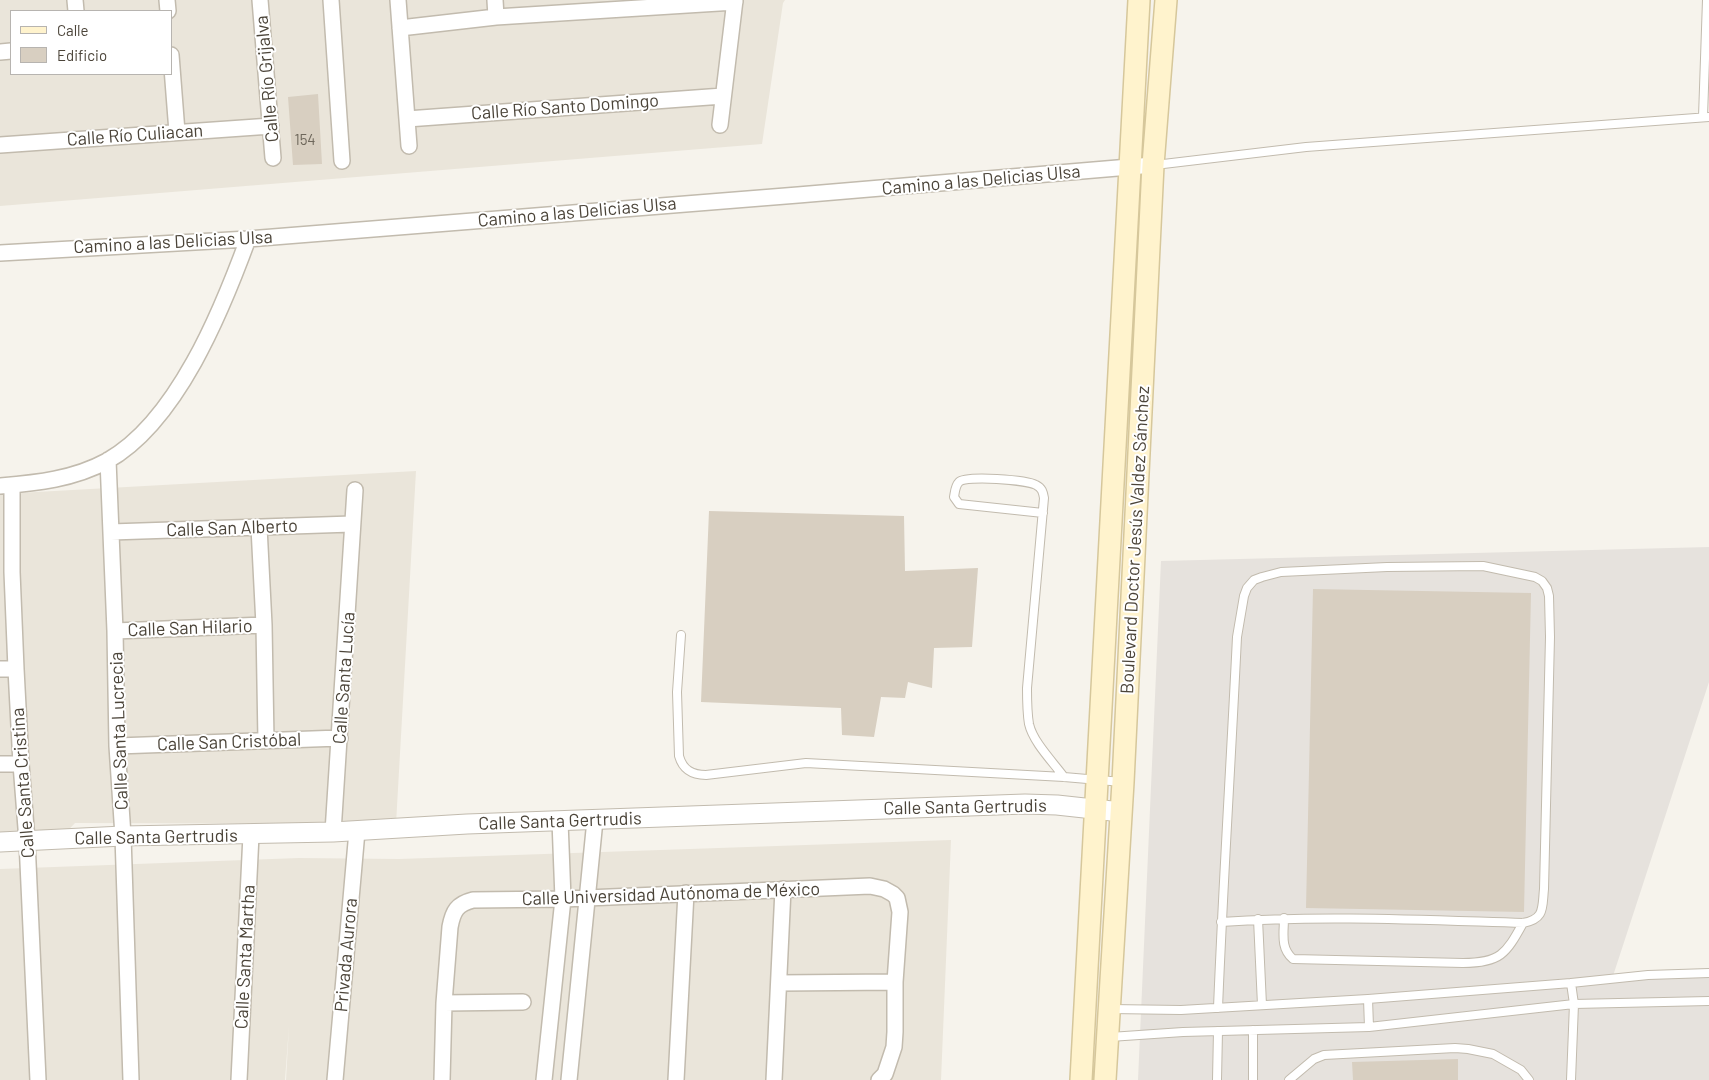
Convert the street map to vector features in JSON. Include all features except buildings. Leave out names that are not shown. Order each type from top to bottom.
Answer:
[{"type":"main road","name":"Boulevard Doctor Jesús Valdez Sánchez","points":[[1081,1080],[1140,0]]},
{"type":"main road","name":"Boulevard Doctor Jesús Valdez Sánchez","points":[[1104,1080],[1123,782],[1153,165],[1166,0]]},
{"type":"street","name":"Calle Río Grijalva","points":[[260,0],[273,158]]},
{"type":"street","points":[[331,0],[342,161]]},
{"type":"street","points":[[398,0],[409,146]]},
{"type":"street","points":[[495,0],[496,17]]},
{"type":"street","points":[[400,28],[589,6],[735,1],[720,125]]},
{"type":"street","points":[[172,68],[177,132]]},
{"type":"street","name":"Calle Río Santo Domingo","points":[[407,119],[723,96]]},
{"type":"street","name":"Calle Río Culiacan","points":[[0,144],[271,126]]},
{"type":"street","name":"Camino a las Delicias Ulsa","points":[[0,253],[248,239],[1153,165]]},
{"type":"street","points":[[6,486],[73,475],[108,460],[141,433],[158,415],[176,390],[199,351],[220,310],[248,239]]},
{"type":"street","name":"Calle Santa Lucrecia","points":[[108,460],[115,631],[117,746],[123,836],[132,1080]]},
{"type":"street","name":"Calle Santa Cristina","points":[[6,486],[6,572],[16,669],[27,841],[38,1080]]},
{"type":"street","name":"Calle Santa Lucía","points":[[333,832],[355,490]]},
{"type":"street","name":"Calle San Alberto","points":[[111,532],[352,524]]},
{"type":"street","points":[[259,528],[264,625],[266,741]]},
{"type":"street","name":"Calle San Hilario","points":[[115,631],[264,625]]},
{"type":"street","points":[[0,669],[16,669]]},
{"type":"street","name":"Calle San Cristóbal","points":[[117,746],[340,738]]},
{"type":"street","points":[[0,764],[21,764]]},
{"type":"street","name":"Calle Santa Gertrudis","points":[[0,842],[123,836],[333,832],[648,817],[1025,804],[1057,804],[1121,812]]},
{"type":"street","points":[[569,1080],[596,820]]},
{"type":"street","points":[[544,1080],[563,899],[560,821]]},
{"type":"street","name":"Privada Aurora","points":[[335,1080],[357,830]]},
{"type":"street","name":"Calle Santa Martha","points":[[239,1080],[251,835]]},
{"type":"street","name":"Calle Universidad Autónoma de México","points":[[444,1003],[448,941],[452,915],[462,903],[473,900],[563,899],[870,886],[884,889],[893,894],[898,902],[900,912],[894,982]]},
{"type":"street","points":[[774,1080],[783,889]]},
{"type":"street","points":[[676,1080],[686,893]]},
{"type":"street","points":[[779,983],[894,982],[894,1047],[885,1074],[879,1080]]},
{"type":"street","points":[[442,1077],[444,1003],[523,1002]]},
{"type":"lane","points":[[1153,165],[1306,147],[1706,117],[1707,0]]},
{"type":"lane","points":[[1042,513],[959,504],[954,497],[956,486],[960,481],[973,478],[1032,483],[1042,490],[1044,498],[1027,709],[1029,726],[1040,746],[1064,777]]},
{"type":"lane","points":[[1218,1008],[1221,922],[1227,853],[1238,637],[1241,606],[1247,588],[1254,580],[1262,576],[1281,572],[1387,568],[1483,566],[1539,578],[1547,588],[1549,596],[1550,638],[1544,890],[1541,913],[1536,919],[1523,923],[1358,918],[1284,918],[1221,922]]},
{"type":"lane","points":[[681,636],[677,692],[678,756],[685,768],[696,775],[806,763],[1123,782]]},
{"type":"lane","points":[[1284,918],[1284,947],[1287,954],[1293,959],[1434,963],[1482,963],[1493,960],[1510,946],[1523,923]]},
{"type":"lane","points":[[1258,919],[1262,1005]]},
{"type":"lane","points":[[1108,1009],[1181,1010],[1368,1000],[1571,984],[1648,975],[1709,973]]},
{"type":"lane","points":[[1571,984],[1574,1004],[1571,1080]]},
{"type":"lane","points":[[1368,1000],[1368,1027]]},
{"type":"lane","points":[[1106,1037],[1218,1031],[1368,1027],[1574,1004],[1709,1001]]},
{"type":"lane","points":[[1253,1030],[1253,1080]]},
{"type":"lane","points":[[1217,1080],[1218,1031]]},
{"type":"lane","points":[[1289,1080],[1314,1060],[1324,1055],[1454,1048],[1493,1054],[1521,1070],[1529,1080]]},
{"type":"shaded area","points":[[0,0],[785,0],[783,3],[762,144],[0,206]]},
{"type":"shaded area","points":[[416,471],[396,824],[75,823],[60,839],[0,841],[0,494]]},
{"type":"shaded area","points":[[1709,547],[1709,682],[1612,979],[1709,976],[1709,1080],[1138,1080],[1161,561]]},
{"type":"shaded area","points":[[951,840],[941,1080],[286,1080],[289,1026],[285,1080],[0,1080],[0,869],[299,858],[399,859]]}]
